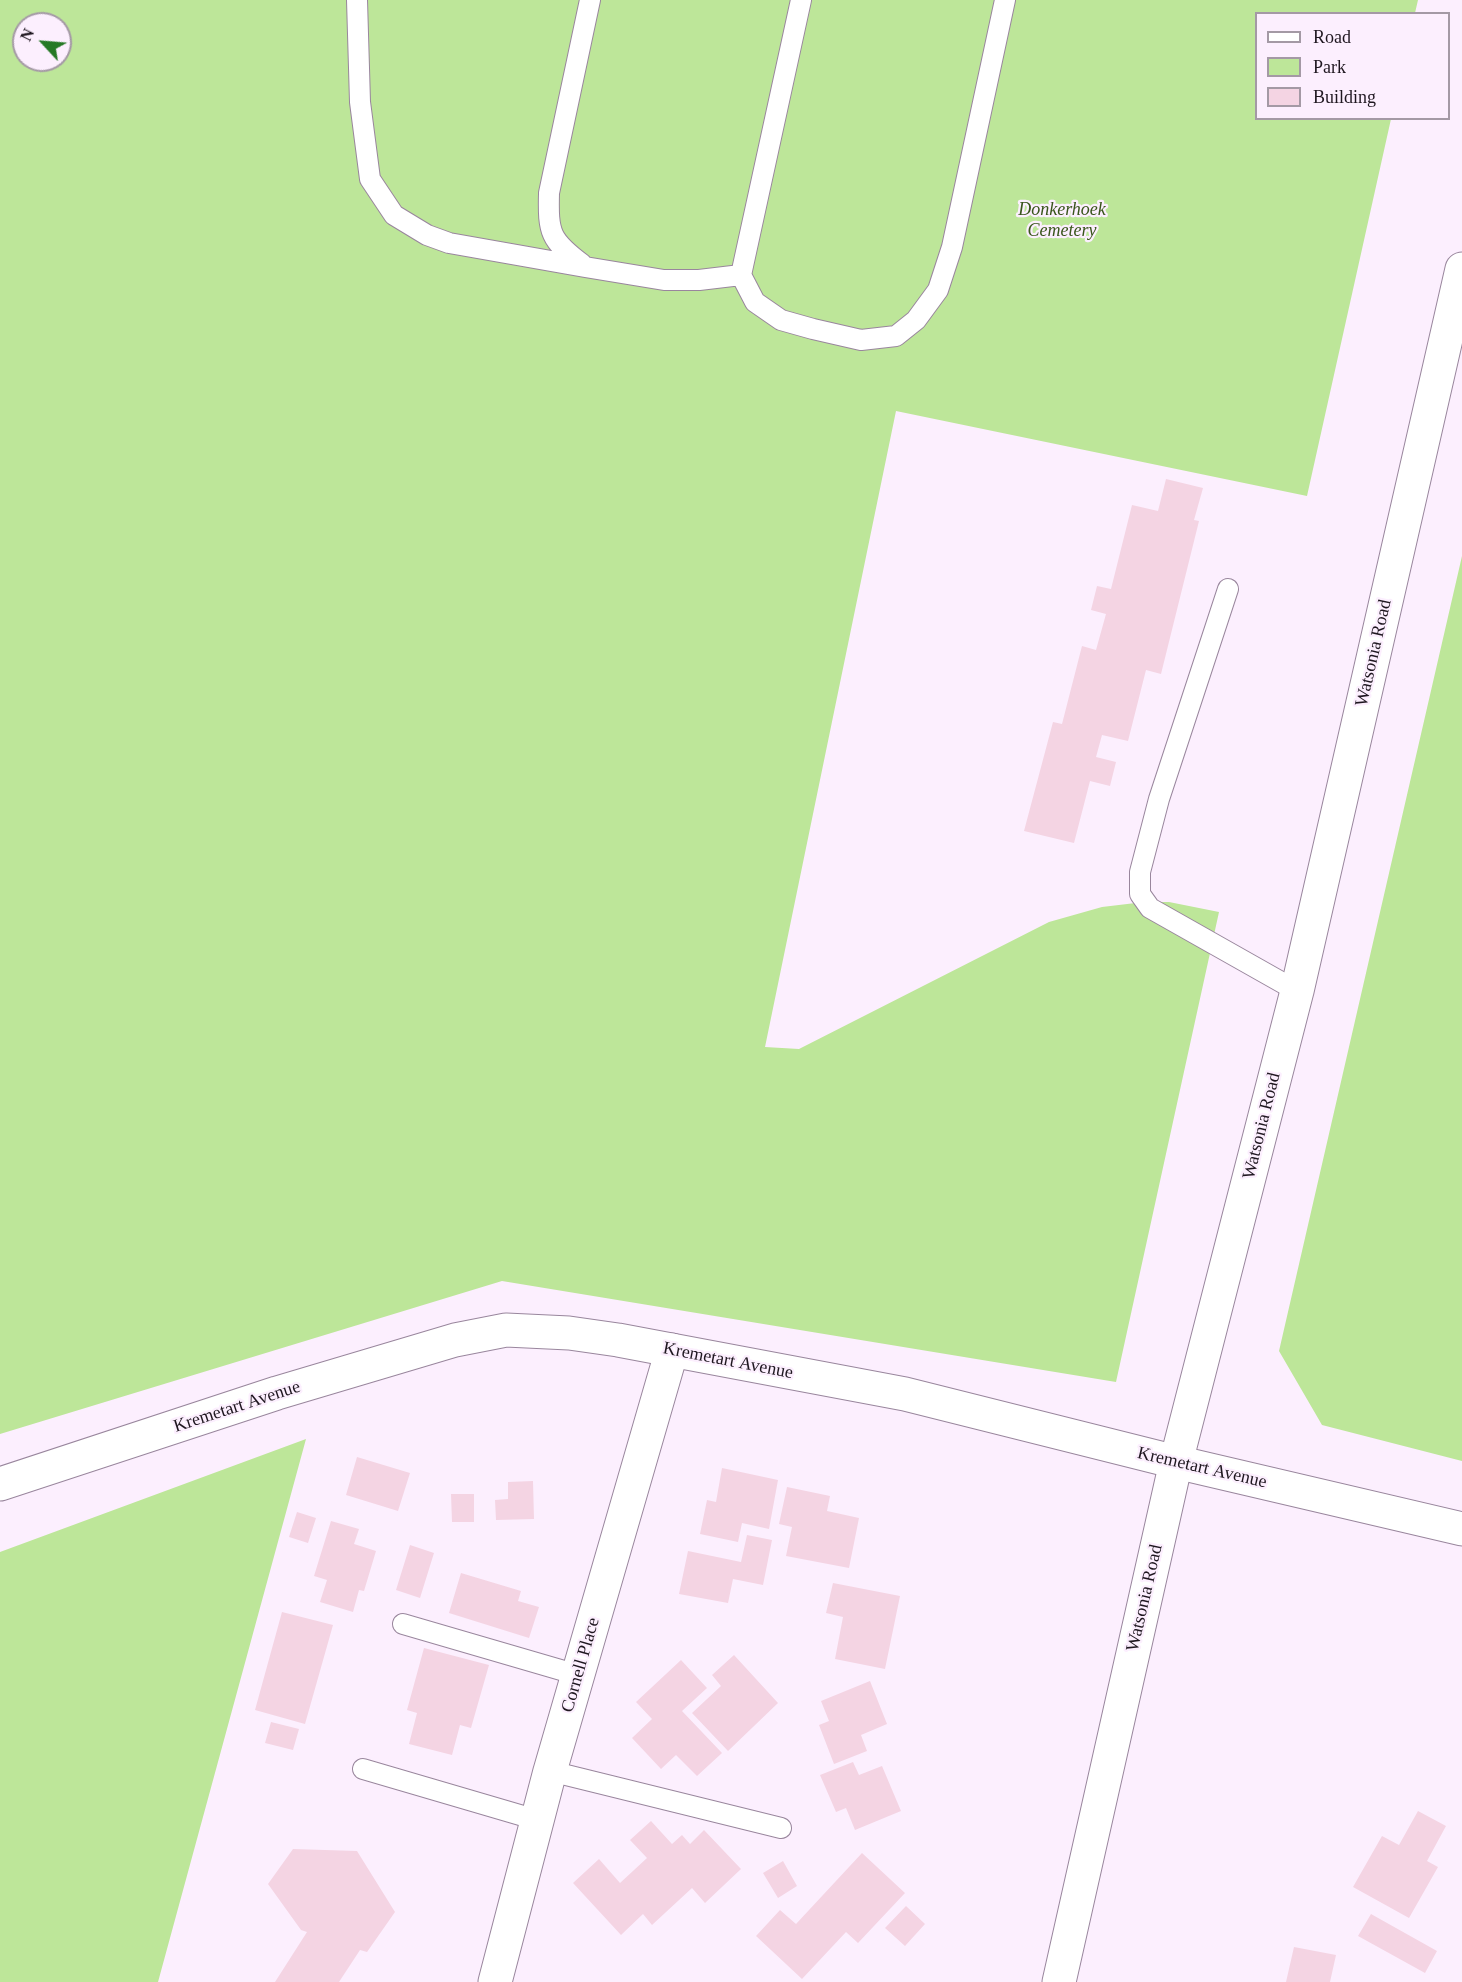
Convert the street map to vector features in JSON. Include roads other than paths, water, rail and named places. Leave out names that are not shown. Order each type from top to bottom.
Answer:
[{"type":"street","name":"Watsonia Road","points":[[1059,1982],[1176,1462],[1297,991],[1462,269]]},
{"type":"street","name":"Kremetart Avenue","points":[[0,1484],[277,1393],[455,1340],[506,1330],[569,1333],[905,1394],[1176,1462],[1462,1529]]},
{"type":"street","name":"Cornell Place","points":[[495,1982],[550,1771],[672,1350]]},
{"type":"lane","points":[[357,0],[360,102],[370,179],[394,215],[427,235],[449,243],[585,267],[664,280],[699,280],[741,275]]},
{"type":"lane","points":[[585,267],[559,247],[548,224],[549,193],[590,0]]},
{"type":"lane","points":[[801,0],[741,275],[755,302],[781,320],[861,340],[896,336],[916,320],[938,290],[952,247],[1005,0]]},
{"type":"lane","points":[[1228,589],[1159,800],[1140,872],[1139,888],[1150,908],[1297,991]]},
{"type":"lane","points":[[403,1624],[578,1675]]},
{"type":"lane","points":[[363,1769],[537,1820]]},
{"type":"lane","points":[[550,1771],[781,1828]]},
{"type":"park label","name":"Donkerhoek Cemetery","points":[[1062,220]]}]
